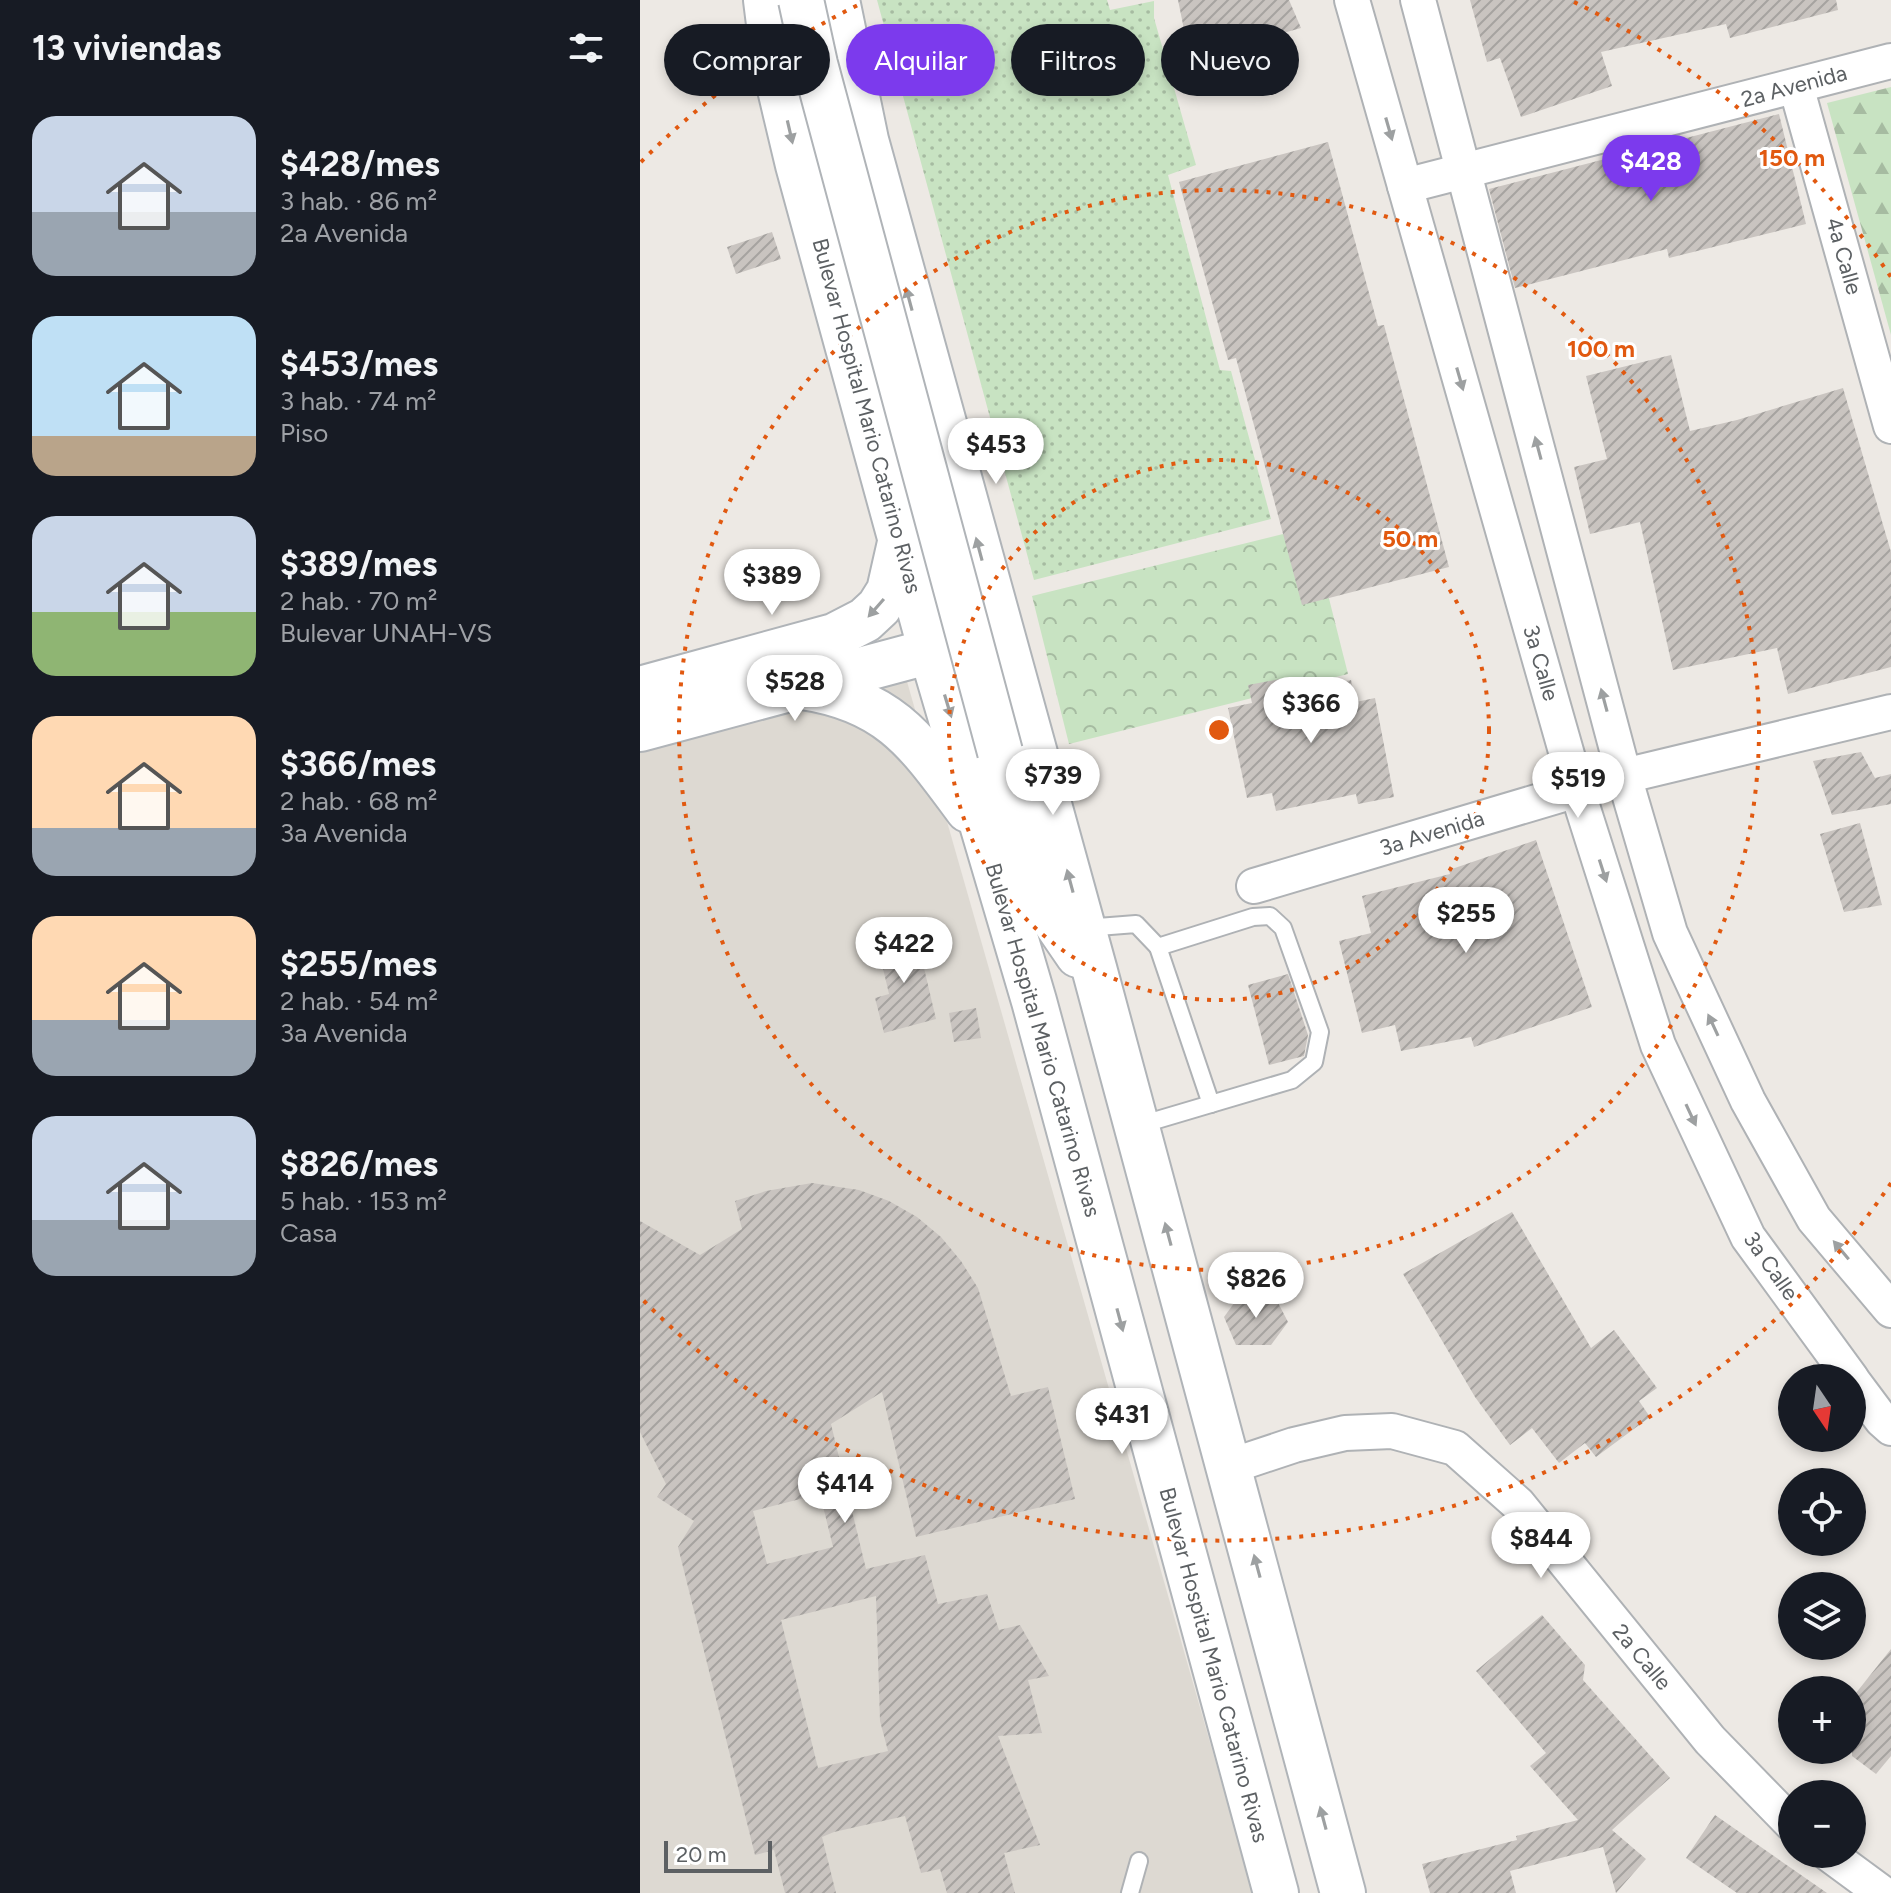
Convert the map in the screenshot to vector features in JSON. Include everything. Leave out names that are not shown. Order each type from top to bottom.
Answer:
[{"type":"main road","name":"Bulevar Hospital Mario Catarino Rivas","points":[[766,0],[774,64],[798,165],[931,651],[1034,1001],[1276,1893]]},
{"type":"main road","name":"Bulevar Hospital Mario Catarino Rivas","points":[[801,0],[815,64],[1041,901]]},
{"type":"main road","points":[[837,0],[866,140],[1231,1466],[1343,1893]]},
{"type":"main road","points":[[640,689],[834,636],[865,620],[879,607],[889,591],[901,536]]},
{"type":"main road","points":[[640,729],[931,651],[993,602]]},
{"type":"main road","points":[[800,686],[859,700],[891,721],[922,748],[985,831]]},
{"type":"main road","points":[[1041,901],[1097,984]]},
{"type":"main road","points":[[1034,1001],[1041,901]]},
{"type":"street","name":"3a Calle","points":[[1352,0],[1577,790],[1658,1045],[1748,1237],[1840,1364]]},
{"type":"street","points":[[1418,0],[1624,776],[1670,933],[1748,1101],[1814,1219],[1891,1310]]},
{"type":"street","name":"2a Avenida","points":[[1405,186],[1891,61]]},
{"type":"street","name":"4a Calle","points":[[1796,86],[1891,426]]},
{"type":"street","name":"3a Avenida","points":[[1254,886],[1624,776],[1891,712]]},
{"type":"street","name":"3a Calle","points":[[1866,1399],[1891,1428]]},
{"type":"street","name":"2a Calle","points":[[1231,1466],[1294,1445],[1345,1433],[1392,1431],[1455,1448],[1518,1504],[1710,1740],[1778,1810]]},
{"type":"street","points":[[1848,1868],[1882,1893]]},
{"type":"lane","points":[[1138,1125],[1292,1080],[1314,1062],[1320,1032],[1283,928],[1270,916],[1253,917],[1158,947]]},
{"type":"lane","points":[[1083,928],[1136,924],[1158,947],[1211,1104]]},
{"type":"lane","points":[[1130,1893],[1139,1861]]},
{"type":"shaded area","points":[[906,678],[1253,1893],[640,1893],[640,746]]},
{"type":"green space","points":[[877,0],[1107,0],[1110,10],[1154,1],[1154,18],[1161,42],[1161,96],[1176,96],[1196,165],[1168,175],[1220,370],[1231,371],[1271,519],[1034,580],[903,96],[995,96],[995,24],[883,24]]},
{"type":"green space","points":[[1891,87],[1891,335],[1827,103]]},
{"type":"green space","points":[[1311,527],[1348,674],[1069,744],[1032,596]]},
{"type":"building","points":[[1178,0],[1289,0],[1301,28],[1299,24],[1183,24]]},
{"type":"building","points":[[1470,0],[1836,0],[1838,10],[1730,38],[1726,24],[1601,52],[1612,86],[1521,117],[1500,58],[1487,62]]},
{"type":"building","points":[[1779,114],[1806,224],[1669,258],[1667,249],[1515,288],[1489,189]]},
{"type":"building","points":[[1328,142],[1378,326],[1384,325],[1449,567],[1302,605],[1236,358],[1228,360],[1179,182]]},
{"type":"building","points":[[772,232],[781,259],[736,274],[727,247]]},
{"type":"building","points":[[1671,355],[1690,431],[1843,388],[1891,552],[1891,667],[1788,694],[1777,648],[1673,670],[1640,522],[1590,534],[1574,467],[1607,459],[1586,376]]},
{"type":"building","points":[[1280,679],[1284,693],[1351,680],[1356,702],[1375,698],[1394,797],[1358,804],[1356,794],[1276,811],[1272,793],[1247,798],[1228,708],[1252,703],[1248,685]]},
{"type":"building","points":[[1861,752],[1875,778],[1891,774],[1891,804],[1832,815],[1813,761]]},
{"type":"building","points":[[1860,823],[1882,905],[1844,912],[1820,834]]},
{"type":"building","points":[[1536,840],[1592,1007],[1474,1047],[1471,1037],[1401,1051],[1395,1025],[1362,1033],[1339,941],[1371,933],[1362,896],[1450,874],[1449,870]]},
{"type":"building","points":[[916,934],[936,1019],[884,1033],[875,998],[889,994],[877,943]]},
{"type":"building","points":[[1288,974],[1308,1035],[1304,1056],[1269,1065],[1248,985]]},
{"type":"building","points":[[976,1008],[981,1038],[954,1042],[949,1013]]},
{"type":"building","points":[[812,1183],[859,1190],[889,1201],[917,1217],[941,1237],[978,1288],[1011,1396],[1048,1387],[1075,1499],[916,1537],[882,1392],[831,1424],[866,1569],[925,1555],[938,1604],[987,1594],[999,1630],[1020,1625],[1049,1676],[1028,1680],[1042,1733],[998,1736],[1040,1845],[1004,1853],[1015,1893],[947,1893],[940,1869],[921,1873],[905,1816],[822,1837],[836,1893],[785,1893],[774,1850],[755,1855],[678,1547],[694,1521],[657,1497],[666,1484],[640,1432],[640,1221],[700,1255],[742,1229],[735,1201],[766,1191]],"holes":[[[820,1494],[833,1547],[767,1564],[753,1511]],[[876,1596],[880,1721],[888,1751],[818,1768],[781,1620]]]},
{"type":"building","points":[[1512,1212],[1591,1348],[1614,1330],[1657,1388],[1639,1401],[1650,1417],[1596,1457],[1585,1443],[1559,1463],[1532,1428],[1510,1445],[1475,1397],[1403,1274]]},
{"type":"building","points":[[1273,1293],[1288,1322],[1271,1345],[1236,1345],[1224,1317],[1240,1295]]},
{"type":"building","points":[[1542,1615],[1585,1665],[1583,1680],[1670,1778],[1612,1830],[1646,1859],[1616,1893],[1603,1847],[1510,1871],[1516,1893],[1430,1893],[1422,1864],[1517,1840],[1516,1836],[1578,1820],[1530,1766],[1546,1753],[1476,1671]]},
{"type":"building","points":[[1891,1649],[1891,1756],[1876,1774],[1863,1764],[1866,1764],[1866,1680]]},
{"type":"building","points":[[1715,1815],[1778,1859],[1778,1868],[1791,1868],[1827,1893],[1737,1893],[1686,1858]]}]
